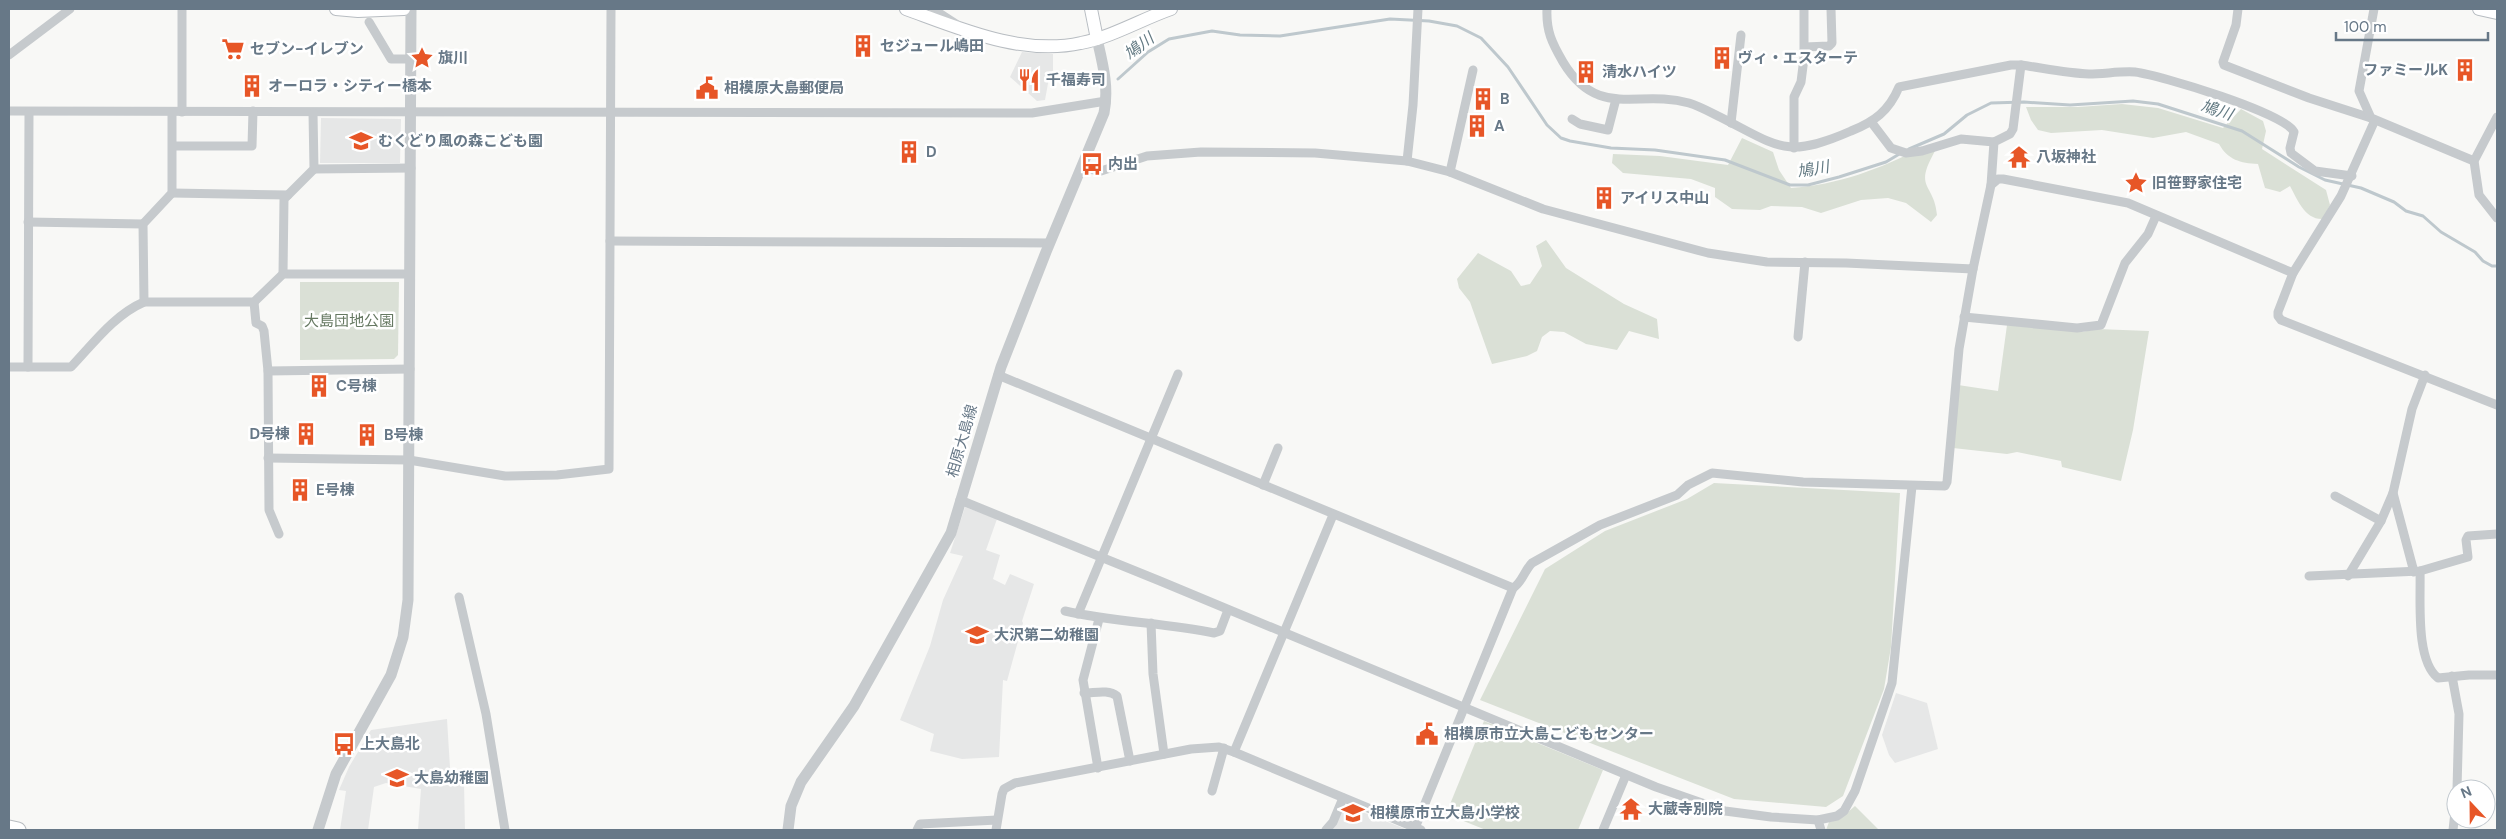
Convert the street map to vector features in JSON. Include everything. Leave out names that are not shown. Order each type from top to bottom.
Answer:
[{"type":"main road","points":[[336,9],[404,9]]},
{"type":"main road","points":[[906,9],[968,32],[1036,45],[1080,44],[1171,9]]},
{"type":"main road","points":[[1090,9],[1097,39]]},
{"type":"main road","points":[[2480,9],[2497,13]]},
{"type":"main road","points":[[9,828],[18,830]]},
{"type":"street","points":[[9,55],[70,9]]},
{"type":"street","points":[[144,302],[143,224],[172,193],[173,146],[177,112],[182,9]]},
{"type":"street","points":[[318,830],[336,774],[383,693],[403,637],[408,600],[411,9]]},
{"type":"street","points":[[268,458],[409,460],[505,476],[557,475],[609,469],[612,9]]},
{"type":"street","points":[[934,9],[968,32]]},
{"type":"street","points":[[1547,9],[1547,29],[1566,67],[1576,80],[1593,93],[1616,99],[1686,103],[1731,123],[1761,140],[1794,148],[1830,140],[1872,122],[1890,105],[1899,87],[2011,65],[2021,65],[2088,74],[2135,72],[2199,89],[2260,111],[2291,128],[2294,132],[2290,148],[2291,153],[2315,171],[2351,178]]},
{"type":"street","points":[[1794,148],[1794,97],[1801,82],[1804,47],[1804,9]]},
{"type":"street","points":[[1804,47],[1831,45],[1831,9]]},
{"type":"street","points":[[2238,9],[2236,25],[2223,62],[2224,65],[2309,98],[2373,119],[2474,161]]},
{"type":"street","points":[[2374,9],[2359,91],[2373,119],[2351,178],[2293,273],[2278,316],[2281,320],[2425,375],[2497,405]]},
{"type":"street","points":[[1407,161],[1413,105],[1418,12]]},
{"type":"street","points":[[369,22],[391,59],[411,59]]},
{"type":"street","points":[[1731,123],[1741,35]]},
{"type":"street","name":"相原大島線","points":[[788,830],[791,806],[801,782],[854,706],[951,532],[998,375],[1050,243],[1101,124],[1106,101],[1106,77],[1097,39]]},
{"type":"street","points":[[1872,122],[1882,139],[1895,150],[1906,153],[1922,151],[1961,139],[1994,142],[2012,132],[2017,108],[2021,65]]},
{"type":"street","points":[[1450,172],[1473,70]]},
{"type":"street","points":[[1572,119],[1580,124],[1608,130],[1616,99]]},
{"type":"street","points":[[9,111],[410,113],[611,111],[1032,114],[1106,101]]},
{"type":"street","points":[[173,146],[252,146],[253,111]]},
{"type":"street","points":[[28,112],[28,367]]},
{"type":"street","points":[[313,113],[314,169]]},
{"type":"street","points":[[2497,117],[2474,161],[2478,195],[2497,218]]},
{"type":"street","points":[[996,830],[1002,794],[1009,786],[1191,749],[1224,748],[1418,829],[1512,588],[1518,585],[1525,570],[1532,563],[1600,525],[1677,495],[1688,485],[1712,473],[1803,482],[1945,486],[1947,482],[1956,377],[1964,317],[1990,185],[1994,142]]},
{"type":"street","points":[[1082,168],[1101,171],[1147,156],[1201,152],[1315,153],[1407,161],[1450,172],[1544,209],[1664,243],[1758,261],[1973,269]]},
{"type":"street","points":[[283,274],[284,199],[314,169],[411,168]]},
{"type":"street","points":[[1990,185],[1998,179],[2003,179],[2128,203],[2293,273]]},
{"type":"street","points":[[172,193],[288,195]]},
{"type":"street","points":[[1964,317],[2077,328],[2101,325],[2125,263],[2148,234],[2156,216]]},
{"type":"street","points":[[28,222],[143,224]]},
{"type":"street","points":[[610,241],[1050,243]]},
{"type":"street","points":[[1798,337],[1805,262]]},
{"type":"street","points":[[9,367],[71,367],[131,307],[144,302],[254,302],[283,274],[410,274]]},
{"type":"street","points":[[254,302],[256,323],[262,326],[264,331],[268,371],[269,510],[279,534]]},
{"type":"street","points":[[268,371],[410,370]]},
{"type":"street","points":[[1078,614],[1178,374]]},
{"type":"street","points":[[998,375],[1512,588]]},
{"type":"street","points":[[2348,576],[2381,521],[2393,493],[2412,409],[2425,375]]},
{"type":"street","points":[[1263,485],[1278,448]]},
{"type":"street","points":[[960,500],[1102,559],[1160,580],[1656,788],[1726,811],[1771,817],[1818,820],[1837,816],[1852,798],[1892,683],[1912,486]]},
{"type":"street","points":[[2393,493],[2417,572],[2422,639],[2430,672],[2438,678],[2497,675]]},
{"type":"street","points":[[2335,496],[2381,521]]},
{"type":"street","points":[[1234,752],[1285,634],[1333,515]]},
{"type":"street","points":[[2310,576],[2417,572],[2468,557],[2466,540],[2468,536],[2497,534]]},
{"type":"street","points":[[459,597],[486,714],[505,830]]},
{"type":"street","points":[[1065,611],[1099,619],[1151,623],[1214,633],[1220,632],[1228,610]]},
{"type":"street","points":[[1098,768],[1084,694],[1084,671],[1099,619]]},
{"type":"street","points":[[1151,623],[1153,674],[1164,754]]},
{"type":"street","points":[[2452,676],[2459,714],[2457,779]]},
{"type":"street","points":[[1084,694],[1106,692],[1117,696],[1130,762]]},
{"type":"street","points":[[1212,791],[1224,748]]},
{"type":"street","points":[[1603,830],[1626,775]]},
{"type":"street","points":[[1326,830],[1333,822],[1343,798]]},
{"type":"street","points":[[916,830],[920,824],[926,822],[952,823],[997,820]]},
{"type":"street","points":[[1818,820],[1821,830]]},
{"type":"shaded area","points":[[1022,52],[1053,54],[1053,74],[1049,78],[1045,100],[1037,101],[1010,77]]},
{"type":"shaded area","name":"むくどり風の森こども園","points":[[321,118],[401,119],[400,163],[320,163]]},
{"type":"shaded area","name":"大沢第二幼稚園","points":[[965,507],[997,519],[986,550],[1000,555],[993,579],[1005,585],[1010,574],[1034,584],[1022,621],[1007,681],[1003,680],[999,757],[962,759],[930,751],[934,734],[900,720],[930,646],[943,600],[963,556],[950,553]]},
{"type":"shaded area","points":[[1896,693],[1927,703],[1938,749],[1895,763],[1889,755],[1882,735]]},
{"type":"shaded area","name":"大島幼稚園","points":[[447,719],[451,784],[464,783],[465,830],[418,830],[421,789],[386,783],[374,787],[368,830],[340,830],[346,791],[339,790],[349,767],[371,730]]},
{"type":"shaded area","name":"相模原市立大島小学校","points":[[1347,806],[1408,830],[1332,830],[1344,807]]},
{"type":"green space","points":[[2122,104],[2158,108],[2223,128],[2241,109],[2263,121],[2266,131],[2262,149],[2326,190],[2330,205],[2323,219],[2311,216],[2302,208],[2290,186],[2280,192],[2265,188],[2258,164],[2235,160],[2226,154],[2219,144],[2186,132],[2153,138],[2102,130],[2051,133],[2038,130],[2031,120],[2026,107],[2078,107]]},
{"type":"green space","points":[[1742,138],[1773,152],[1779,170],[1791,188],[1842,180],[1858,175],[1922,147],[1935,151],[1925,180],[1935,204],[1937,215],[1931,222],[1906,203],[1888,198],[1861,200],[1821,213],[1802,207],[1771,206],[1760,210],[1732,209],[1715,197],[1715,188],[1691,179],[1623,173],[1612,163],[1613,154],[1660,156],[1728,165]]},
{"type":"green space","points":[[1546,240],[1566,268],[1624,304],[1657,319],[1659,339],[1629,331],[1617,350],[1586,344],[1564,332],[1550,331],[1542,337],[1537,351],[1527,356],[1492,364],[1470,302],[1459,288],[1457,279],[1478,253],[1511,271],[1521,286],[1530,284],[1542,266],[1536,246]]},
{"type":"green space","name":"大島団地公園","points":[[300,282],[399,282],[398,355],[394,359],[300,360]]},
{"type":"green space","points":[[2007,325],[2082,332],[2097,329],[2149,331],[2133,430],[2121,481],[2062,467],[2061,461],[2017,452],[2007,454],[1953,448],[1958,385],[1998,391]]},
{"type":"green space","points":[[1714,483],[1900,493],[1891,647],[1884,689],[1843,796],[1826,807],[1734,799],[1480,700],[1545,569],[1605,531],[1687,499]]},
{"type":"green space","points":[[1484,721],[1603,770],[1578,830],[1486,830],[1446,814]]},
{"type":"green space","points":[[1855,806],[1879,830],[1826,830],[1829,822],[1840,819]]},
{"type":"waterway","name":"鳩川","points":[[1118,79],[1148,52],[1169,39],[1212,31],[1240,35],[1280,36],[1390,19],[1429,21],[1457,26],[1481,38],[1508,67],[1547,125],[1561,138],[1570,141],[1611,148],[1655,150],[1725,160],[1790,185],[1808,185],[1839,177],[1886,162],[1901,153]]},
{"type":"waterway","name":"鳩川","points":[[1909,149],[1944,134],[1967,115],[1991,103],[2024,102],[2070,105],[2133,101],[2158,104],[2242,131],[2299,167],[2325,180],[2361,188],[2394,202],[2406,211],[2423,216],[2441,232],[2475,252],[2483,261],[2492,266],[2497,266]]},
{"type":"place","name":"セジュール嶋田","points":[[863,46]]},
{"type":"place","name":"セブン-イレブン","points":[[233,49]]},
{"type":"place","name":"旗川","points":[[422,58]]},
{"type":"place","name":"ヴィ・エスターテ","points":[[1722,58]]},
{"type":"place","name":"ファミールK","points":[[2465,70]]},
{"type":"place","name":"清水ハイツ","points":[[1586,72]]},
{"type":"place","name":"千福寿司","points":[[1029,80]]},
{"type":"place","name":"オーロラ・シティー橋本","points":[[252,86]]},
{"type":"place","name":"相模原大島郵便局","points":[[707,88]]},
{"type":"place","name":"B","points":[[1483,99]]},
{"type":"place","name":"A","points":[[1477,126]]},
{"type":"place","name":"むくどり風の森こども園","points":[[361,141]]},
{"type":"place","name":"D","points":[[909,152]]},
{"type":"place","name":"八坂神社","points":[[2019,157]]},
{"type":"place","name":"内出","points":[[1092,164]]},
{"type":"place","name":"旧笹野家住宅","points":[[2136,183]]},
{"type":"place","name":"アイリス中山","points":[[1604,198]]},
{"type":"place","name":"C号棟","points":[[319,386]]},
{"type":"place","name":"D号棟","points":[[306,434]]},
{"type":"place","name":"B号棟","points":[[367,435]]},
{"type":"place","name":"E号棟","points":[[300,490]]},
{"type":"place","name":"大沢第二幼稚園","points":[[977,635]]},
{"type":"place","name":"相模原市立大島こどもセンター","points":[[1427,734]]},
{"type":"place","name":"上大島北","points":[[344,744]]},
{"type":"place","name":"大島幼稚園","points":[[397,778]]},
{"type":"place","name":"大蔵寺別院","points":[[1631,809]]},
{"type":"place","name":"相模原市立大島小学校","points":[[1353,813]]}]
